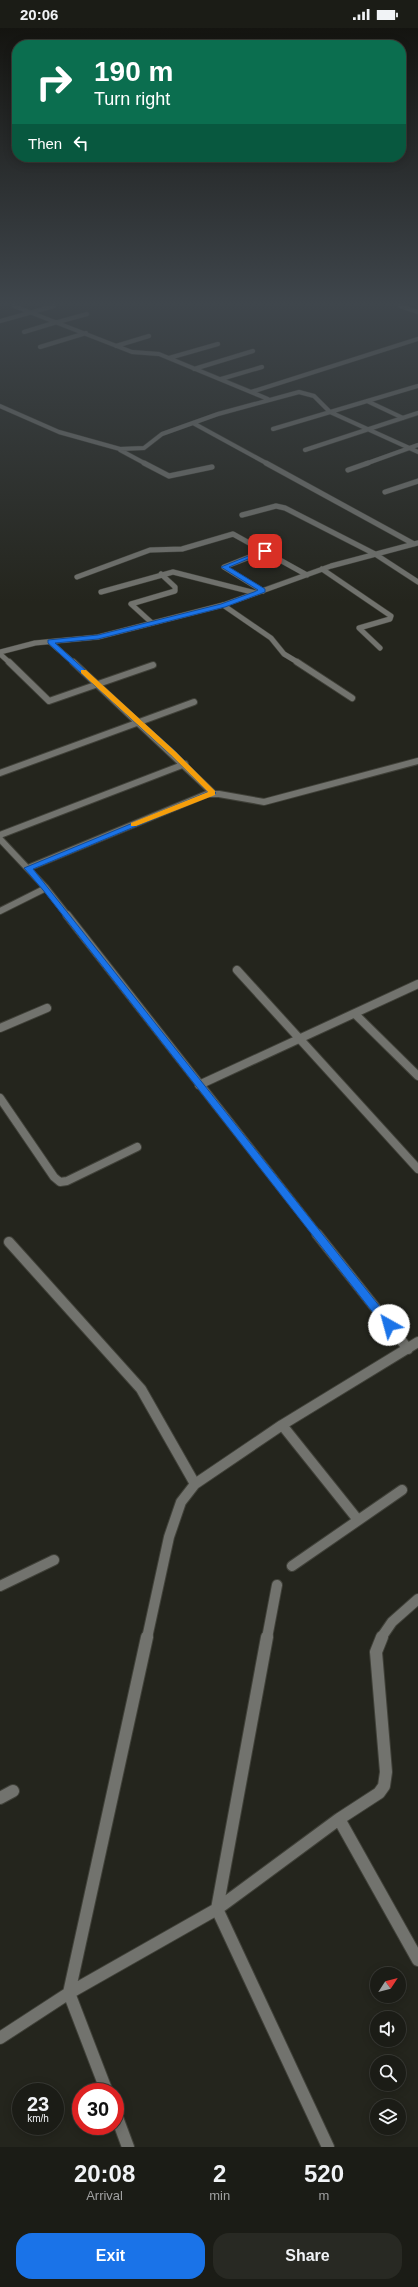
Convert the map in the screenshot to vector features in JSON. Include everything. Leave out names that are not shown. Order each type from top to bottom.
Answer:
[{"type":"street","points":[[0,406],[59,432],[93,443],[120,449],[144,448],[162,434],[250,405]]},
{"type":"street","points":[[323,405],[330,412],[418,452]]},
{"type":"street","points":[[273,429],[354,405]]},
{"type":"street","points":[[375,405],[403,418]]},
{"type":"street","points":[[305,450],[418,413]]},
{"type":"street","points":[[193,423],[416,543]]},
{"type":"street","points":[[348,470],[418,445]]},
{"type":"street","points":[[120,449],[169,476],[212,467]]},
{"type":"street","points":[[385,492],[418,481]]},
{"type":"street","points":[[242,515],[276,506],[285,508],[375,554],[418,582]]},
{"type":"street","points":[[77,578],[150,550],[182,549],[229,534],[235,535],[307,575]]},
{"type":"street","points":[[153,665],[49,701],[0,653],[27,644],[98,637],[223,605],[322,569],[416,543]]},
{"type":"street","points":[[263,591],[224,567],[265,551]]},
{"type":"street","points":[[322,569],[391,616],[390,619],[359,628],[380,648]]},
{"type":"street","points":[[101,592],[161,574],[173,572],[256,593]]},
{"type":"street","points":[[152,623],[131,604],[175,591],[175,588],[161,574]]},
{"type":"street","points":[[223,605],[271,638],[284,654],[352,698]]},
{"type":"street","points":[[50,642],[185,764],[213,793]]},
{"type":"street","points":[[0,773],[194,702]]},
{"type":"street","points":[[28,868],[213,793],[264,802],[418,761]]},
{"type":"street","points":[[0,835],[185,764]]},
{"type":"street","points":[[0,839],[46,888],[199,1085],[408,1349]]},
{"type":"street","points":[[0,911],[46,888]]},
{"type":"street","points":[[237,970],[299,1040],[418,1169]]},
{"type":"street","points":[[199,1085],[418,984]]},
{"type":"street","points":[[0,1028],[47,1008]]},
{"type":"street","points":[[355,1014],[418,1076]]},
{"type":"street","points":[[0,1098],[54,1178],[60,1182],[67,1181],[137,1147]]},
{"type":"street","points":[[9,1242],[141,1389],[195,1484]]},
{"type":"street","points":[[104,2083],[69,1993],[168,1537],[181,1502],[195,1484],[282,1425],[418,1342]]},
{"type":"street","points":[[282,1425],[358,1520]]},
{"type":"street","points":[[292,1566],[402,1490]]},
{"type":"street","points":[[0,1586],[54,1560]]},
{"type":"street","points":[[277,1585],[217,1909],[328,2147]]},
{"type":"street","points":[[0,2038],[69,1993],[217,1909],[339,1819],[379,1793],[384,1786],[386,1772],[376,1652],[379,1638],[387,1627],[418,1599]]},
{"type":"street","points":[[0,1798],[12,1792]]},
{"type":"street","points":[[339,1819],[418,1960]]},
{"type":"street","points":[[124,2135],[128,2147]]},
{"type":"slow traffic","points":[[83,672],[174,753],[213,793],[207,794],[134,824]]},
{"type":"route","points":[[265,551],[224,567],[263,591],[223,605],[98,637],[50,642],[174,753],[213,793],[207,794],[28,868],[46,888],[199,1085],[389,1325]]}]
